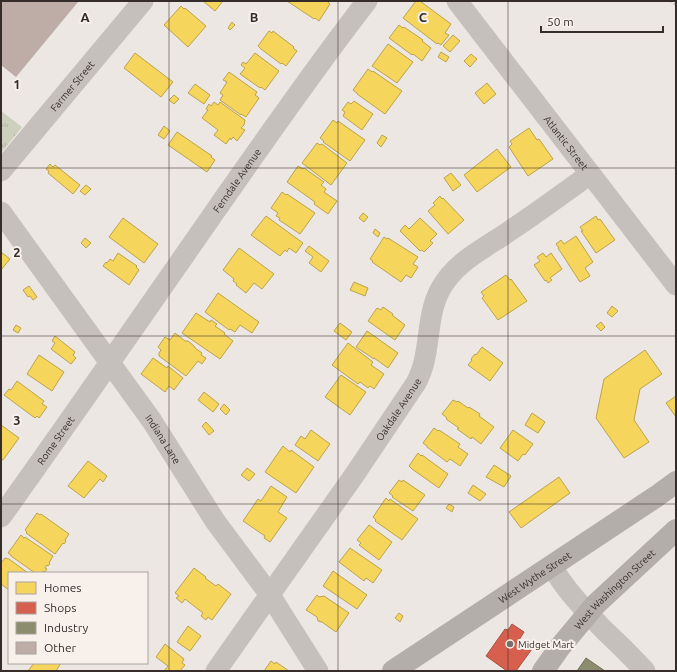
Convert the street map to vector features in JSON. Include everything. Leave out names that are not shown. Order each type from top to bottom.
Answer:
[{"type":"main road","name":"West Wythe Street","points":[[393,671],[676,482]]},
{"type":"main road","name":"West Washington Street","points":[[542,671],[588,613],[676,530]]},
{"type":"street","name":"Farmer Street","points":[[1,171],[143,1]]},
{"type":"street","name":"Ferndale Avenue","points":[[110,363],[270,134],[367,1]]},
{"type":"street","name":"Atlantic Street","points":[[457,1],[676,285]]},
{"type":"street","name":"Oakdale Avenue","points":[[216,671],[355,474],[416,383],[424,361],[433,307],[440,290],[451,274],[465,260],[510,231],[590,174]]},
{"type":"street","name":"Indiana Lane","points":[[1,212],[152,421],[215,521],[270,595],[318,671]]},
{"type":"street","name":"Rome Street","points":[[1,517],[110,363]]},
{"type":"street","points":[[552,566],[570,593],[645,671]]},
{"type":"green space","points":[[1,111],[22,127],[1,153]]},
{"type":"building: Homes","points":[[203,1],[223,1],[215,11]]},
{"type":"building: Homes","points":[[287,1],[327,1],[330,4],[319,21]]},
{"type":"building: Homes","points":[[416,1],[420,1],[451,24],[445,33],[449,35],[441,45],[438,43],[437,44],[403,18]]},
{"type":"building: Homes","points":[[181,6],[206,26],[188,47],[164,25]]},
{"type":"building: Homes","points":[[232,22],[235,25],[230,30],[228,28]]},
{"type":"building: Homes","points":[[399,25],[423,40],[422,41],[431,48],[422,61],[389,38]]},
{"type":"building: Homes","points":[[269,31],[272,33],[273,31],[297,51],[286,66],[282,63],[281,64],[258,46]]},
{"type":"building: Homes","points":[[453,35],[460,41],[450,52],[443,46]]},
{"type":"building: Homes","points":[[388,44],[413,62],[397,83],[372,66]]},
{"type":"building: Homes","points":[[441,52],[449,57],[446,62],[438,57]]},
{"type":"building: Homes","points":[[135,53],[173,82],[161,97],[124,68]]},
{"type":"building: Homes","points":[[255,53],[279,71],[265,90],[240,74],[245,68],[241,65],[243,62],[246,64]]},
{"type":"building: Homes","points":[[471,54],[477,59],[470,67],[464,61]]},
{"type":"building: Homes","points":[[368,69],[402,91],[385,114],[353,90]]},
{"type":"building: Homes","points":[[229,72],[257,92],[255,95],[259,98],[246,117],[220,100],[223,95],[220,93],[227,82],[223,80]]},
{"type":"building: Homes","points":[[487,83],[496,94],[484,104],[475,93]]},
{"type":"building: Homes","points":[[195,84],[210,95],[204,104],[188,93]]},
{"type":"building: Homes","points":[[174,95],[179,99],[174,104],[169,100]]},
{"type":"building: Homes","points":[[354,101],[373,114],[362,130],[343,116],[345,112],[342,110],[348,102],[351,104]]},
{"type":"building: Homes","points":[[214,102],[218,105],[220,102],[245,120],[244,125],[241,128],[245,130],[237,141],[233,137],[231,140],[230,138],[226,144],[214,135],[218,130],[202,118],[208,110],[206,109],[209,104],[211,106]]},
{"type":"building: Homes","points":[[333,120],[337,123],[338,121],[365,140],[350,161],[323,142],[324,141],[320,138]]},
{"type":"building: Homes","points":[[164,126],[170,131],[164,139],[158,135]]},
{"type":"building: Homes","points":[[529,128],[553,159],[528,176],[509,147],[512,144],[510,141]]},
{"type":"building: Homes","points":[[177,132],[212,156],[211,157],[215,160],[207,172],[168,145]]},
{"type":"building: Homes","points":[[382,135],[387,138],[381,147],[377,143]]},
{"type":"building: Homes","points":[[317,143],[320,145],[322,144],[347,163],[331,185],[302,163]]},
{"type":"building: Homes","points":[[497,149],[511,167],[477,192],[464,175]]},
{"type":"building: Homes","points":[[50,164],[53,167],[55,165],[80,185],[73,194],[48,173],[49,171],[46,169]]},
{"type":"building: Homes","points":[[298,166],[303,169],[304,168],[324,182],[321,185],[326,189],[324,192],[337,201],[328,214],[314,204],[315,202],[287,182]]},
{"type":"building: Homes","points":[[451,173],[461,185],[453,191],[444,178]]},
{"type":"building: Homes","points":[[86,185],[91,189],[85,195],[80,191]]},
{"type":"building: Homes","points":[[282,192],[315,213],[300,234],[279,220],[280,218],[276,216],[278,213],[271,208]]},
{"type":"building: Homes","points":[[440,196],[464,220],[448,234],[428,211],[435,205],[433,203]]},
{"type":"building: Homes","points":[[363,213],[368,217],[364,222],[359,218]]},
{"type":"building: Homes","points":[[266,216],[303,243],[296,253],[289,248],[287,252],[285,250],[280,256],[251,235]]},
{"type":"building: Homes","points":[[596,216],[598,220],[600,219],[615,240],[596,253],[581,231],[583,231],[580,227]]},
{"type":"building: Homes","points":[[123,218],[158,244],[144,263],[109,237]]},
{"type":"building: Homes","points":[[420,218],[437,234],[430,241],[433,243],[424,252],[422,250],[420,251],[400,231],[405,225],[409,229]]},
{"type":"building: Homes","points":[[375,229],[380,233],[378,237],[373,233]]},
{"type":"building: Homes","points":[[576,236],[593,262],[585,268],[590,276],[580,282],[556,244],[561,240],[564,244]]},
{"type":"building: Homes","points":[[384,237],[418,257],[413,264],[418,267],[411,278],[406,275],[401,282],[372,262],[373,261],[370,259]]},
{"type":"building: Homes","points":[[85,238],[91,243],[86,248],[81,243]]},
{"type":"building: Homes","points":[[309,246],[329,261],[321,272],[309,263],[313,257],[305,251]]},
{"type":"building: Homes","points":[[239,248],[274,274],[262,289],[254,283],[246,293],[236,285],[237,284],[233,281],[234,279],[223,270]]},
{"type":"building: Homes","points":[[1,252],[10,259],[1,270]]},
{"type":"building: Homes","points":[[118,253],[137,266],[136,267],[139,270],[129,285],[103,266],[110,259],[113,261]]},
{"type":"building: Homes","points":[[543,253],[546,257],[551,253],[562,269],[550,278],[552,280],[548,283],[534,265],[540,261],[537,257]]},
{"type":"building: Homes","points":[[506,275],[510,280],[511,279],[527,301],[498,320],[482,298],[484,296],[481,292]]},
{"type":"building: Homes","points":[[354,282],[368,288],[365,296],[350,290]]},
{"type":"building: Homes","points":[[29,286],[37,297],[33,300],[30,296],[28,297],[23,290]]},
{"type":"building: Homes","points":[[218,293],[259,322],[252,333],[240,325],[235,332],[230,329],[229,330],[205,312]]},
{"type":"building: Homes","points":[[612,306],[618,311],[612,317],[607,313]]},
{"type":"building: Homes","points":[[383,307],[405,325],[395,340],[368,321],[377,308],[381,310]]},
{"type":"building: Homes","points":[[196,313],[210,322],[211,320],[217,324],[215,326],[233,341],[220,359],[182,333]]},
{"type":"building: Homes","points":[[601,322],[605,327],[601,331],[596,326]]},
{"type":"building: Homes","points":[[340,323],[352,332],[346,340],[334,331]]},
{"type":"building: Homes","points":[[16,325],[21,328],[18,333],[13,330]]},
{"type":"building: Homes","points":[[367,331],[398,353],[388,368],[356,347]]},
{"type":"building: Homes","points":[[175,333],[185,341],[188,341],[202,353],[201,355],[206,358],[202,364],[198,361],[186,376],[159,356],[161,350],[158,347],[165,337],[170,340]]},
{"type":"building: Homes","points":[[55,336],[75,352],[73,355],[76,358],[71,364],[51,349],[55,343],[52,341]]},
{"type":"building: Homes","points":[[348,343],[373,362],[371,365],[384,374],[374,389],[370,386],[368,388],[360,382],[358,384],[332,365]]},
{"type":"building: Homes","points":[[482,347],[503,363],[490,381],[468,365],[472,360],[471,359]]},
{"type":"building: Homes","points":[[645,350],[662,374],[640,389],[634,420],[649,442],[624,458],[596,418],[604,379]]},
{"type":"building: Homes","points":[[39,355],[64,372],[52,391],[27,374]]},
{"type":"building: Homes","points":[[153,358],[167,368],[168,366],[183,378],[174,390],[169,386],[165,392],[141,374]]},
{"type":"building: Homes","points":[[341,375],[366,392],[350,415],[325,397]]},
{"type":"building: Homes","points":[[17,381],[44,401],[42,404],[47,407],[39,418],[37,416],[35,418],[4,395],[9,389],[11,390]]},
{"type":"building: Homes","points":[[204,392],[219,404],[213,412],[198,400]]},
{"type":"building: Homes","points":[[676,396],[676,417],[666,403]]},
{"type":"building: Homes","points":[[453,400],[458,401],[480,414],[479,416],[494,427],[481,444],[457,429],[459,428],[446,419],[447,418],[442,414]]},
{"type":"building: Homes","points":[[224,404],[230,410],[226,415],[220,409]]},
{"type":"building: Homes","points":[[532,413],[545,422],[538,433],[525,425]]},
{"type":"building: Homes","points":[[206,422],[214,431],[209,435],[202,426]]},
{"type":"building: Homes","points":[[1,425],[19,438],[3,460],[1,459]]},
{"type":"building: Homes","points":[[434,428],[460,444],[458,447],[468,454],[460,466],[450,459],[447,462],[423,443]]},
{"type":"building: Homes","points":[[311,430],[330,444],[318,461],[295,445],[301,436],[305,439]]},
{"type":"building: Homes","points":[[513,430],[533,444],[525,455],[523,454],[518,461],[500,448]]},
{"type":"building: Homes","points":[[283,446],[314,467],[296,493],[265,472]]},
{"type":"building: Homes","points":[[418,453],[448,474],[439,488],[409,466]]},
{"type":"building: Homes","points":[[88,461],[107,476],[103,482],[100,479],[84,498],[68,486]]},
{"type":"building: Homes","points":[[494,465],[511,476],[504,487],[486,477]]},
{"type":"building: Homes","points":[[247,468],[255,474],[249,481],[241,475]]},
{"type":"building: Homes","points":[[559,477],[570,493],[521,528],[509,512]]},
{"type":"building: Homes","points":[[399,480],[402,482],[403,480],[425,495],[413,511],[392,497],[393,496],[389,493]]},
{"type":"building: Homes","points":[[473,485],[486,494],[480,501],[468,493]]},
{"type":"building: Homes","points":[[271,486],[287,497],[278,512],[287,518],[270,542],[264,538],[265,536],[243,521],[258,499],[261,501]]},
{"type":"building: Homes","points":[[386,498],[389,501],[390,499],[418,519],[402,540],[375,521],[376,520],[373,517]]},
{"type":"building: Homes","points":[[449,504],[454,507],[452,512],[446,508]]},
{"type":"building: Homes","points":[[37,513],[40,515],[41,514],[69,534],[64,544],[63,543],[55,554],[26,533],[27,532],[25,530]]},
{"type":"building: Homes","points":[[369,525],[392,542],[379,560],[359,545],[361,543],[357,540]]},
{"type":"building: Homes","points":[[21,535],[53,556],[49,563],[50,564],[45,568],[47,569],[45,572],[34,572],[8,553]]},
{"type":"building: Homes","points":[[350,548],[382,570],[373,583],[366,578],[364,581],[339,562]]},
{"type":"building: Homes","points":[[5,558],[9,559],[27,572],[8,572],[8,589],[1,584],[1,563]]},
{"type":"building: Homes","points":[[194,568],[216,586],[218,584],[231,594],[212,620],[208,617],[206,620],[201,616],[203,613],[185,599],[182,603],[176,598],[179,596],[175,593]]},
{"type":"building: Homes","points":[[333,571],[367,595],[357,609],[323,586]]},
{"type":"building: Homes","points":[[317,595],[319,597],[324,596],[349,613],[336,632],[322,622],[318,621],[317,617],[306,610]]},
{"type":"building: Homes","points":[[399,613],[403,616],[400,622],[395,618]]},
{"type":"building: Homes","points":[[188,626],[201,636],[190,651],[177,642]]},
{"type":"building: Homes","points":[[165,644],[184,659],[182,663],[185,665],[180,671],[164,671],[168,666],[156,657]]},
{"type":"building: Homes","points":[[271,661],[275,664],[276,662],[289,671],[264,671]]},
{"type":"building: Homes","points":[[33,664],[60,664],[56,671],[28,671]]},
{"type":"building: Shops","name":"Midget Mart","points":[[512,624],[524,632],[519,640],[532,649],[516,671],[507,671],[486,656],[505,629],[508,630]]},
{"type":"building: Industry","points":[[586,658],[605,671],[577,671]]},
{"type":"building: Other","points":[[1,1],[78,2],[16,77],[1,65]]},
{"type":"railway","points":[[671,1],[676,5]]},
{"type":"place","name":"Midget Mart","points":[[510,644]]}]
